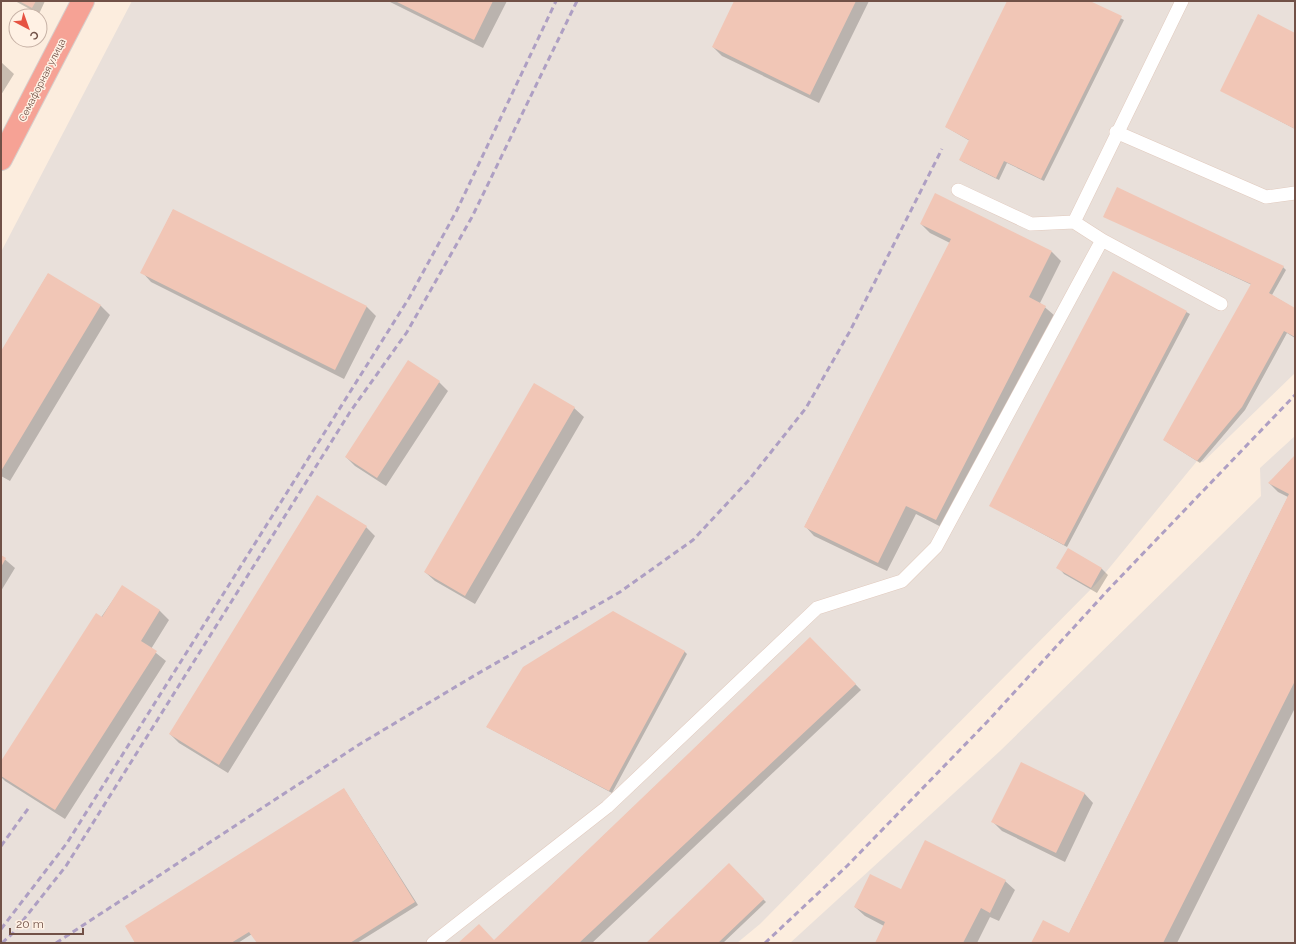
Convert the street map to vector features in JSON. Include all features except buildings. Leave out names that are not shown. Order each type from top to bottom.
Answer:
[{"type":"highway","name":"Семафорная улица","points":[[1,159],[83,1]]},
{"type":"lane","points":[[1074,222],[1116,132],[1182,1]]},
{"type":"lane","points":[[1116,132],[1266,197],[1295,192]]},
{"type":"lane","points":[[958,190],[1031,224],[1074,222],[1102,240],[1222,304]]},
{"type":"lane","points":[[433,943],[607,807],[817,608],[902,581],[936,546],[1102,240]]},
{"type":"shaded area","points":[[132,1],[1295,1],[1295,373],[1203,462],[1197,461],[1097,583],[760,924],[737,943],[1,943],[1,252]]},
{"type":"shaded area","points":[[1295,436],[1295,943],[790,943],[1000,751],[1261,496],[1260,468]]},
{"type":"railway","points":[[1,929],[67,843],[409,298],[457,210],[556,1]]},
{"type":"railway","points":[[2,943],[13,933],[66,866],[350,412],[407,332],[472,217],[577,1]]},
{"type":"railway","points":[[56,943],[360,744],[477,674],[620,592],[693,540],[748,481],[806,408],[850,331],[942,149]]},
{"type":"railway","points":[[765,943],[847,866],[987,722],[1109,589],[1295,395]]},
{"type":"railway","points":[[1,846],[30,806]]}]
